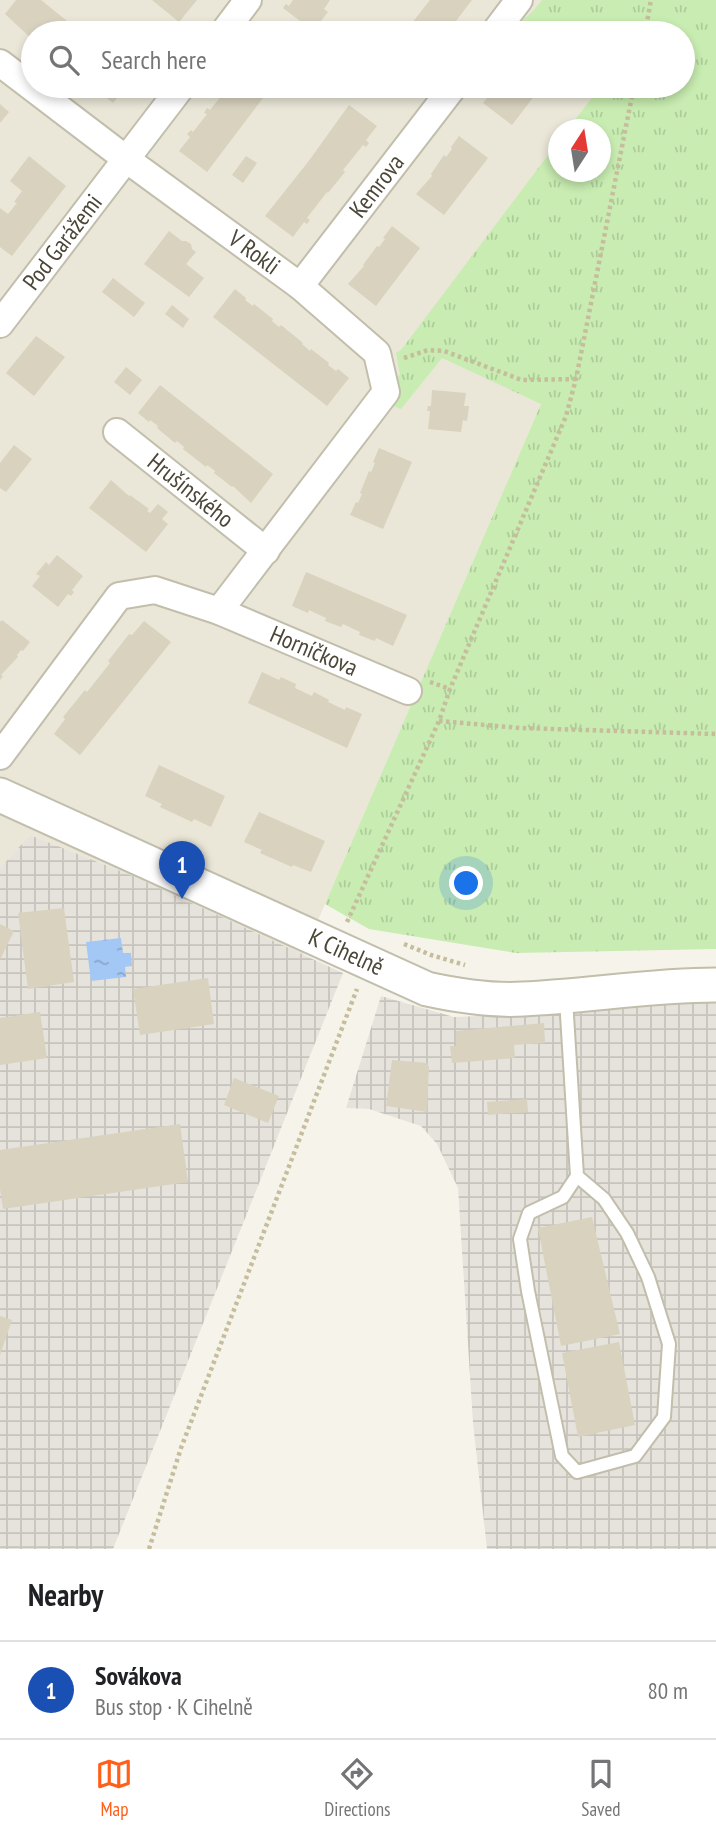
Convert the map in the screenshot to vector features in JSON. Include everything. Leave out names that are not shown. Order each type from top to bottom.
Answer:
[{"type":"street","points":[[232,21],[248,0]]},
{"type":"street","points":[[503,21],[519,0]]},
{"type":"street","name":"V Rokli","points":[[0,63],[21,79]]},
{"type":"street","name":"V Rokli","points":[[46,98],[300,286],[378,359]]},
{"type":"street","name":"Pod Garážemi","points":[[0,324],[173,98]]},
{"type":"street","name":"Kemrova","points":[[300,286],[445,98]]},
{"type":"street","points":[[219,611],[386,392],[378,359]]},
{"type":"street","name":"Hrušínského","points":[[117,432],[266,551]]},
{"type":"street","name":"Horníčkova","points":[[0,756],[119,596],[155,590],[219,611],[408,691]]},
{"type":"street","name":"K Cihelně","points":[[0,795],[341,934],[367,963],[427,989],[456,995],[523,999],[677,985],[716,985]]},
{"type":"lane","points":[[566,995],[578,1176],[563,1197],[529,1213],[520,1239],[562,1456],[578,1472],[635,1456],[664,1418],[669,1344],[648,1277],[627,1233],[604,1199],[578,1176]]},
{"type":"path","points":[[647,21],[651,0]]},
{"type":"path","points":[[341,934],[439,721],[450,689],[566,416],[576,379],[632,98]]},
{"type":"path","points":[[378,359],[428,350],[444,351],[522,380],[576,379]]},
{"type":"path","points":[[439,721],[520,728],[716,734]]},
{"type":"path","points":[[341,934],[359,926]]},
{"type":"path","points":[[395,940],[430,955],[466,965]]},
{"type":"path","points":[[149,1549],[181,1448],[367,963]]},
{"type":"shaded area","points":[[0,0],[626,0],[622,21],[21,21],[21,98],[605,98],[601,119],[548,119],[548,182],[588,182],[541,404],[303,955],[133,876],[30,835],[0,868]]},
{"type":"shaded area","points":[[30,835],[133,876],[343,973],[113,1549],[0,1549],[0,868]]},
{"type":"shaded area","points":[[381,996],[454,1017],[551,1013],[674,1001],[716,1001],[716,1549],[487,1549],[473,1423],[458,1188],[437,1144],[421,1126],[369,1109],[346,1108]]},
{"type":"green space","points":[[542,0],[716,0],[716,949],[516,953],[369,929],[325,904],[541,404],[442,358],[401,409],[391,405],[395,377],[400,375],[396,353],[401,350],[548,155],[548,182],[611,182],[611,119],[576,119],[592,98],[695,98],[695,21],[522,21]]},
{"type":"water","points":[[121,938],[123,953],[131,953],[132,966],[125,967],[126,977],[91,981],[86,942]]},
{"type":"building","points":[[16,0],[41,0],[67,21],[21,21],[21,29],[5,14]]},
{"type":"building","points":[[152,0],[197,0],[178,21]]},
{"type":"building","points":[[293,0],[330,0],[324,9],[328,12],[321,21],[300,21],[283,8],[286,4],[289,6]]},
{"type":"building","points":[[430,0],[472,0],[456,21],[413,21]]},
{"type":"building","points":[[220,98],[263,98],[207,172],[179,151],[190,137],[187,134],[191,130],[193,132],[207,114],[204,113],[207,108],[210,110]]},
{"type":"building","points":[[487,98],[533,98],[512,125],[483,103]]},
{"type":"building","points":[[0,104],[9,112],[0,123]]},
{"type":"building","points":[[349,105],[377,126],[366,140],[369,143],[366,147],[363,145],[343,170],[345,172],[307,218],[310,220],[307,224],[304,222],[293,237],[265,216]]},
{"type":"building","points":[[459,136],[488,158],[444,215],[416,194],[432,176]]},
{"type":"building","points":[[29,156],[66,186],[12,256],[0,247],[0,208],[8,214],[17,203],[14,202],[22,191],[10,181]]},
{"type":"building","points":[[246,156],[257,163],[243,183],[232,175]]},
{"type":"building","points":[[392,226],[420,248],[376,306],[348,284],[377,246],[379,247]]},
{"type":"building","points":[[169,231],[191,244],[196,252],[186,264],[204,278],[189,297],[144,264]]},
{"type":"building","points":[[113,278],[145,303],[134,317],[102,292]]},
{"type":"building","points":[[235,289],[245,300],[273,319],[279,327],[281,325],[310,351],[311,349],[329,363],[328,365],[349,378],[327,406],[213,317]]},
{"type":"building","points":[[172,305],[189,319],[183,328],[165,314]]},
{"type":"building","points":[[36,336],[65,357],[34,396],[6,373]]},
{"type":"building","points":[[126,367],[142,380],[130,395],[114,382]]},
{"type":"building","points":[[160,385],[273,474],[251,503],[214,473],[215,471],[207,465],[206,467],[177,441],[175,443],[157,428],[158,426],[138,413]]},
{"type":"building","points":[[432,390],[466,393],[464,406],[469,406],[467,421],[463,420],[461,432],[428,429],[430,411],[427,411],[428,406],[431,406]]},
{"type":"building","points":[[14,445],[32,459],[6,492],[0,488],[0,463]]},
{"type":"building","points":[[379,448],[412,462],[383,529],[350,515],[362,494],[360,493],[375,463],[373,462]]},
{"type":"building","points":[[111,480],[149,509],[147,511],[150,513],[158,504],[168,512],[162,519],[168,524],[146,552],[89,508]]},
{"type":"building","points":[[57,555],[83,576],[72,590],[74,592],[71,596],[68,594],[58,607],[32,586],[40,576],[36,574],[46,562],[49,565]]},
{"type":"building","points":[[306,572],[407,615],[393,646],[376,638],[375,641],[359,635],[360,632],[343,624],[341,627],[325,621],[326,618],[309,610],[308,613],[292,606]]},
{"type":"building","points":[[2,620],[30,642],[1,675],[3,676],[0,680],[0,622]]},
{"type":"building","points":[[144,621],[171,642],[80,755],[54,734],[65,719],[63,717],[99,677],[129,634],[132,635]]},
{"type":"building","points":[[262,672],[296,684],[295,688],[312,696],[314,692],[345,710],[346,707],[362,714],[347,748],[248,703]]},
{"type":"building","points":[[159,765],[225,796],[211,827],[194,819],[192,822],[160,807],[162,804],[145,796]]},
{"type":"building","points":[[259,812],[325,841],[311,872],[260,853],[262,850],[244,842]]},
{"type":"building","points":[[64,908],[74,982],[28,989],[18,913]]},
{"type":"building","points":[[0,924],[14,931],[0,960]]},
{"type":"building","points":[[208,978],[214,1024],[140,1035],[133,989]]},
{"type":"building","points":[[40,1012],[47,1058],[0,1065],[0,1018]]},
{"type":"building","points":[[544,1023],[545,1043],[514,1045],[515,1058],[452,1063],[450,1046],[456,1046],[456,1031]]},
{"type":"building","points":[[392,1060],[427,1063],[427,1112],[386,1106]]},
{"type":"building","points":[[234,1078],[279,1096],[268,1123],[224,1105]]},
{"type":"building","points":[[527,1099],[528,1112],[488,1115],[487,1102]]},
{"type":"building","points":[[180,1124],[188,1182],[3,1209],[0,1150]]},
{"type":"building","points":[[592,1217],[620,1334],[561,1346],[538,1228]]},
{"type":"building","points":[[0,1316],[12,1320],[0,1355]]},
{"type":"building","points":[[619,1342],[635,1425],[578,1437],[562,1353]]},
{"type":"place","name":"Sovákova","points":[[182,899]]}]
